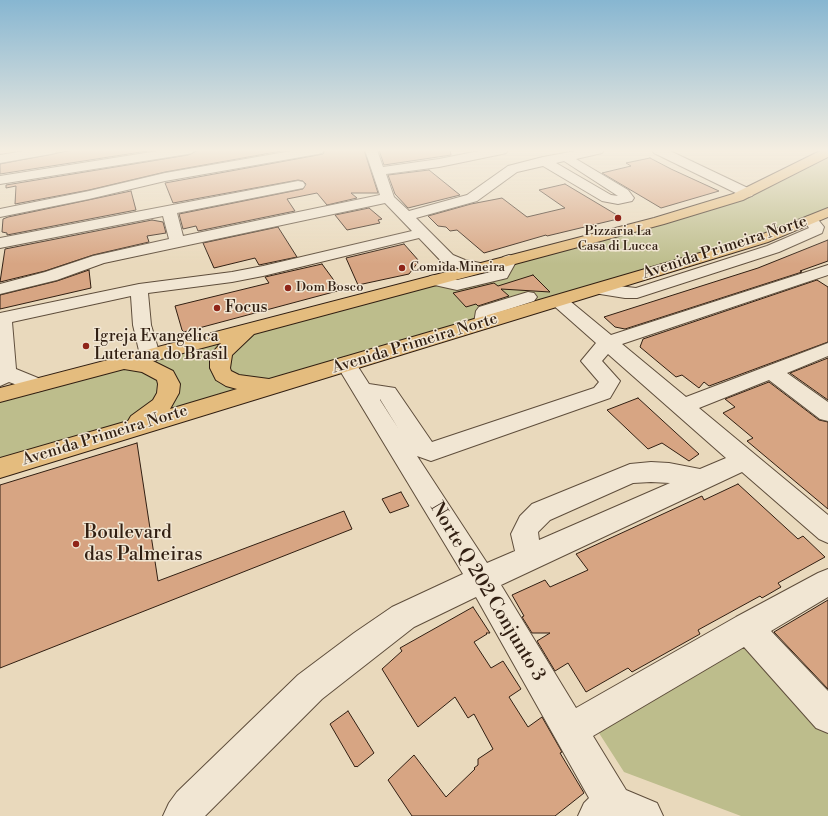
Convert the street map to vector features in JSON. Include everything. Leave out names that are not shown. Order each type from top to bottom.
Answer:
[{"type":"main road","points":[[0,394],[479,268],[505,267],[659,221],[747,193],[757,188]]},
{"type":"main road","name":"Avenida Primeira Norte","points":[[0,468],[554,303],[763,239],[820,216]]},
{"type":"main road","points":[[250,329],[223,352],[220,359],[220,368],[223,375],[233,381],[247,384],[275,386]]},
{"type":"main road","points":[[123,362],[146,366],[160,372],[166,376],[169,384],[168,393],[161,405],[129,429]]},
{"type":"street","points":[[160,188],[156,199],[177,242]]},
{"type":"street","points":[[0,243],[156,199],[224,188]]},
{"type":"street","points":[[301,188],[314,203]]},
{"type":"street","points":[[385,188],[388,198],[447,258],[460,264],[479,268]]},
{"type":"street","points":[[405,216],[472,198],[486,188]]},
{"type":"street","points":[[589,188],[606,198],[618,200],[627,198],[623,193],[615,188]]},
{"type":"street","points":[[737,188],[747,193]]},
{"type":"street","points":[[0,213],[89,195],[156,199]]},
{"type":"street","points":[[0,289],[51,276],[99,259],[177,242],[314,203],[388,198]]},
{"type":"street","points":[[36,385],[3,376],[1,319],[139,289],[232,277],[263,271],[423,233]]},
{"type":"street","points":[[447,258],[448,264],[446,270],[437,280],[457,285],[505,267],[528,297]]},
{"type":"street","points":[[362,390],[387,392],[424,449],[431,452],[602,393],[610,381],[591,361],[608,342],[828,270]]},
{"type":"street","points":[[139,289],[142,325],[150,355]]},
{"type":"street","points":[[483,323],[485,311],[528,297],[554,303],[608,342],[828,531]]},
{"type":"street","points":[[684,406],[828,349]]},
{"type":"street","name":"Norte Q 202 Conjunto 3","points":[[346,364],[482,580],[618,812]]},
{"type":"street","points":[[772,372],[828,413]]},
{"type":"street","points":[[182,816],[190,805],[310,688],[365,644],[403,617],[530,557],[745,460]]},
{"type":"street","points":[[570,730],[828,582]]},
{"type":"street","points":[[747,628],[828,716]]},
{"type":"green space","points":[[757,188],[828,188],[828,208],[794,222],[706,252],[0,462],[0,401],[470,276],[720,207]]},
{"type":"green space","points":[[751,634],[828,719],[828,816],[741,816],[624,772],[590,719]]},
{"type":"building","points":[[16,188],[97,188],[89,190],[15,204]]},
{"type":"building","points":[[167,188],[254,188],[173,203]]},
{"type":"building","points":[[376,188],[378,193],[351,193],[357,198],[327,205],[317,193],[287,199],[295,211],[198,231],[196,226],[183,229],[179,214],[303,189]]},
{"type":"building","points":[[393,188],[451,188],[460,195],[408,208],[395,194]]},
{"type":"building","points":[[547,188],[572,188],[622,218],[546,235],[484,253],[457,230],[450,231],[446,227],[438,226],[428,216],[471,204],[502,198],[527,217],[565,208],[539,190]]},
{"type":"building","points":[[627,188],[713,188],[719,191],[661,208]]},
{"type":"building","points":[[131,191],[136,210],[7,235],[7,233],[2,232],[3,219],[8,217]]},
{"type":"building","points":[[369,208],[382,219],[378,220],[380,223],[347,230],[335,215]]},
{"type":"building","points":[[152,220],[163,222],[166,233],[147,236],[149,242],[93,255],[45,271],[0,282],[5,249]]},
{"type":"building","points":[[278,227],[297,257],[259,265],[255,258],[214,268],[203,243]]},
{"type":"building","points":[[828,240],[828,261],[800,271],[802,272],[625,329],[615,327],[604,317],[758,268]]},
{"type":"building","points":[[404,244],[419,261],[409,274],[358,285],[346,258]]},
{"type":"building","points":[[322,264],[341,290],[184,332],[182,330],[175,306],[269,283],[265,277]]},
{"type":"building","points":[[89,270],[91,288],[0,309],[0,295],[57,281]]},
{"type":"building","points":[[533,275],[550,292],[501,289],[509,296],[478,306],[476,304],[466,307],[453,293],[494,283],[498,286]]},
{"type":"building","points":[[817,280],[828,287],[828,342],[709,386],[704,382],[699,388],[682,375],[676,377],[640,347],[643,339]]},
{"type":"building","points":[[828,358],[828,400],[790,373]]},
{"type":"building","points":[[769,382],[819,420],[828,422],[828,509],[747,441],[753,438],[723,413],[735,407],[725,399]]},
{"type":"building","points":[[638,398],[699,454],[689,461],[662,443],[648,449],[607,410]]},
{"type":"building","name":"Boulevard das Palmeiras","points":[[137,443],[158,581],[344,511],[352,529],[0,668],[0,485]]},
{"type":"building","points":[[738,484],[798,539],[803,536],[825,557],[778,583],[781,587],[762,598],[760,596],[698,630],[700,634],[632,672],[628,668],[586,692],[568,663],[555,671],[537,641],[550,633],[532,633],[522,617],[524,616],[512,595],[545,580],[550,587],[588,570],[576,554],[702,496],[704,500]]},
{"type":"building","points":[[401,492],[409,506],[390,513],[382,499]]},
{"type":"building","points":[[828,600],[828,689],[774,632]]},
{"type":"building","points":[[473,607],[490,633],[486,633],[487,634],[474,642],[491,668],[503,661],[521,689],[509,697],[528,727],[542,717],[562,752],[560,753],[584,793],[555,816],[412,816],[388,780],[414,755],[446,797],[475,769],[474,768],[478,765],[478,759],[493,749],[474,714],[468,718],[455,697],[418,727],[382,669],[402,651],[400,648]]},
{"type":"building","points":[[348,711],[374,753],[357,767],[355,767],[330,724]]},
{"type":"place","name":"Pizzaria La Casa di Lucca","points":[[618,218]]},
{"type":"place","name":"Comida Mineira","points":[[402,268]]},
{"type":"place","name":"Dom Bosco","points":[[288,288]]},
{"type":"place","name":"Focus","points":[[217,308]]},
{"type":"place","name":"Igreja Evangélica Luterana do Brasil","points":[[86,346]]},
{"type":"place","name":"Boulevard das Palmeiras","points":[[76,544]]}]
